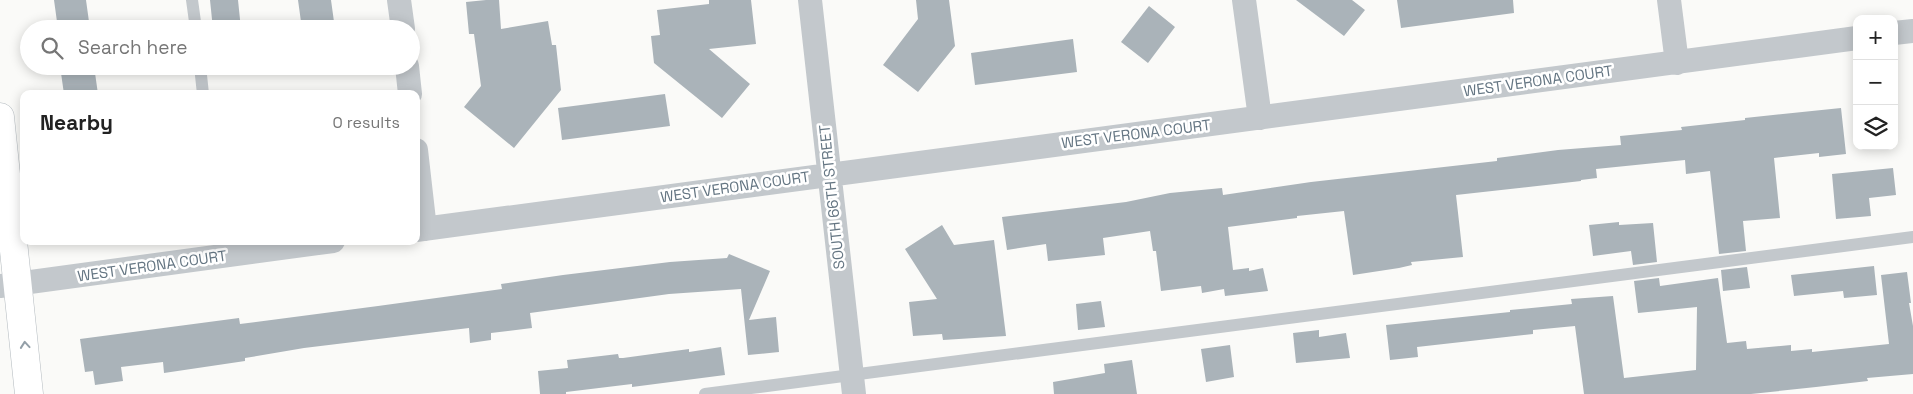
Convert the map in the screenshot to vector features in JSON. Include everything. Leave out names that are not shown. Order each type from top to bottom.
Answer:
[{"type":"street","points":[[399,0],[402,20]]},
{"type":"street","name":"SOUTH 66TH STREET","points":[[810,0],[853,384]]},
{"type":"street","points":[[1244,0],[1260,118]]},
{"type":"street","points":[[1669,0],[1677,63]]},
{"type":"street","points":[[1898,33],[1913,31]]},
{"type":"street","name":"WEST VERONA COURT","points":[[421,229],[1853,39]]},
{"type":"street","points":[[408,75],[410,90]]},
{"type":"street","points":[[0,118],[9,285],[29,394]]},
{"type":"street","points":[[420,213],[421,229]]},
{"type":"street","name":"WEST VERONA COURT","points":[[9,285],[220,249],[276,245]]},
{"type":"lane","points":[[192,0],[195,20]]},
{"type":"lane","points":[[201,75],[203,90]]},
{"type":"lane","points":[[705,394],[853,384],[1913,237]]},
{"type":"building","points":[[54,0],[86,0],[89,20],[57,20]]},
{"type":"building","points":[[210,0],[238,0],[240,20],[212,20]]},
{"type":"building","points":[[298,0],[331,0],[334,20],[301,20]]},
{"type":"building","points":[[499,0],[501,29],[548,21],[552,45],[556,45],[561,90],[514,148],[464,107],[481,86],[474,34],[469,34],[466,2]]},
{"type":"building","points":[[709,0],[751,0],[756,44],[709,49],[750,84],[722,118],[654,63],[651,36],[660,35],[657,10],[709,4]]},
{"type":"building","points":[[916,0],[949,0],[955,46],[918,92],[883,65],[918,19]]},
{"type":"building","points":[[1296,0],[1352,0],[1365,10],[1344,36]]},
{"type":"building","points":[[1397,0],[1513,0],[1514,13],[1401,28]]},
{"type":"building","points":[[1149,6],[1175,27],[1148,63],[1121,42]]},
{"type":"building","points":[[1073,39],[1077,72],[975,85],[971,53]]},
{"type":"building","points":[[61,75],[95,75],[97,90],[63,90]]},
{"type":"building","points":[[665,94],[670,126],[562,140],[558,108]]},
{"type":"building","points":[[1841,108],[1846,154],[1819,157],[1819,153],[1774,158],[1780,218],[1743,221],[1746,251],[1719,254],[1710,171],[1686,174],[1685,160],[1596,169],[1597,178],[1581,181],[1456,195],[1463,257],[1411,262],[1412,265],[1399,268],[1353,275],[1344,211],[1228,227],[1233,270],[1249,268],[1249,271],[1263,268],[1268,291],[1225,296],[1224,289],[1202,293],[1201,286],[1161,291],[1156,251],[1153,251],[1150,231],[1103,238],[1105,255],[1048,261],[1046,244],[1007,250],[1002,217],[1126,202],[1170,193],[1222,188],[1223,195],[1311,182],[1497,161],[1497,158],[1558,150],[1621,145],[1620,136],[1682,130],[1681,127],[1745,120],[1745,118]]},
{"type":"building","points":[[1893,168],[1896,195],[1869,198],[1871,216],[1836,219],[1832,174]]},
{"type":"building","points":[[1619,222],[1619,225],[1653,223],[1657,262],[1633,265],[1631,251],[1593,256],[1589,225]]},
{"type":"building","points":[[942,225],[954,245],[994,240],[1006,336],[943,340],[942,334],[913,336],[909,302],[937,299],[905,249]]},
{"type":"building","points":[[729,254],[770,271],[749,320],[776,317],[779,352],[748,355],[741,289],[669,294],[530,313],[532,328],[491,333],[491,340],[470,343],[469,328],[304,348],[245,358],[245,361],[164,373],[163,362],[121,367],[123,381],[95,385],[93,371],[85,372],[80,339],[239,318],[240,324],[378,306],[502,289],[501,284],[670,262],[727,258]]},
{"type":"building","points":[[1874,266],[1877,295],[1844,298],[1843,291],[1794,296],[1791,275]]},
{"type":"building","points":[[1747,267],[1750,288],[1723,291],[1721,270]]},
{"type":"building","points":[[1907,272],[1913,326],[1913,374],[1867,378],[1868,381],[1751,394],[1584,394],[1575,326],[1533,330],[1533,334],[1417,347],[1418,357],[1390,360],[1386,325],[1510,312],[1510,310],[1572,304],[1571,299],[1613,296],[1624,378],[1696,370],[1697,307],[1638,313],[1634,281],[1659,278],[1660,286],[1718,278],[1727,343],[1746,341],[1747,349],[1791,345],[1791,351],[1812,349],[1812,352],[1889,344],[1881,275]]},
{"type":"building","points":[[1101,301],[1105,327],[1078,330],[1076,304]]},
{"type":"building","points":[[1319,330],[1319,337],[1346,333],[1350,358],[1296,363],[1293,333]]},
{"type":"building","points":[[1230,345],[1234,377],[1206,382],[1201,349]]},
{"type":"building","points":[[721,347],[725,375],[632,387],[632,384],[566,392],[566,394],[540,394],[538,371],[568,368],[567,360],[618,354],[619,358],[623,358],[689,349],[689,352]]},
{"type":"building","points":[[1132,360],[1137,394],[1054,394],[1053,382],[1105,373],[1104,364]]}]
